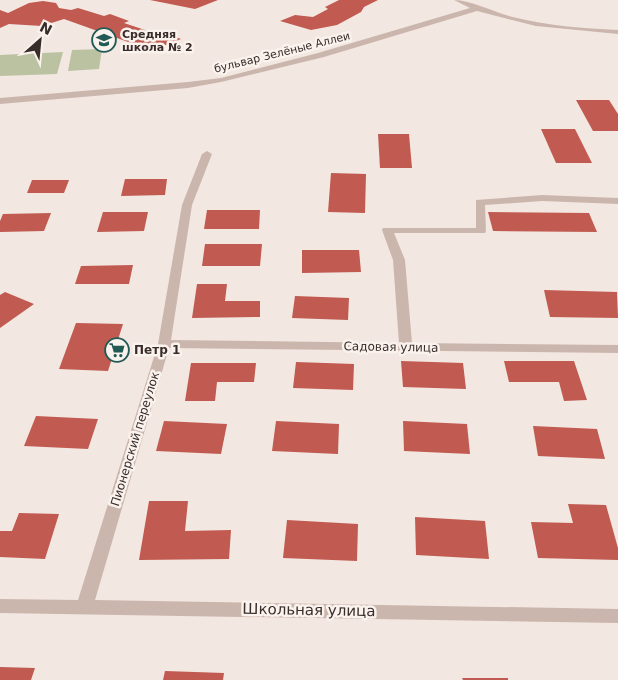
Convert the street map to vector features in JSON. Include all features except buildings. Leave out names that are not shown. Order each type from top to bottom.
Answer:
[{"type":"street","points":[[457,0],[476,10],[550,26],[618,32]]},
{"type":"street","name":"бульвар Зелёные Аллеи","points":[[0,101],[221,80],[321,55],[476,10]]},
{"type":"street","name":"Пионерский переулок","points":[[85,606],[164,344],[187,205],[207,154]]},
{"type":"street","points":[[406,347],[399,260],[387,230],[481,230],[480,202],[542,198],[618,201]]},
{"type":"street","name":"Садовая улица","points":[[164,344],[618,348]]},
{"type":"street","name":"Школьная улица","points":[[0,606],[618,616]]},
{"type":"green space","points":[[102,49],[99,69],[68,71],[72,50]]},
{"type":"green space","points":[[63,52],[57,74],[0,76],[0,55]]},
{"type":"place","name":"Средняя школа № 2","points":[[104,40]]},
{"type":"place","name":"Петр 1","points":[[117,350]]}]
